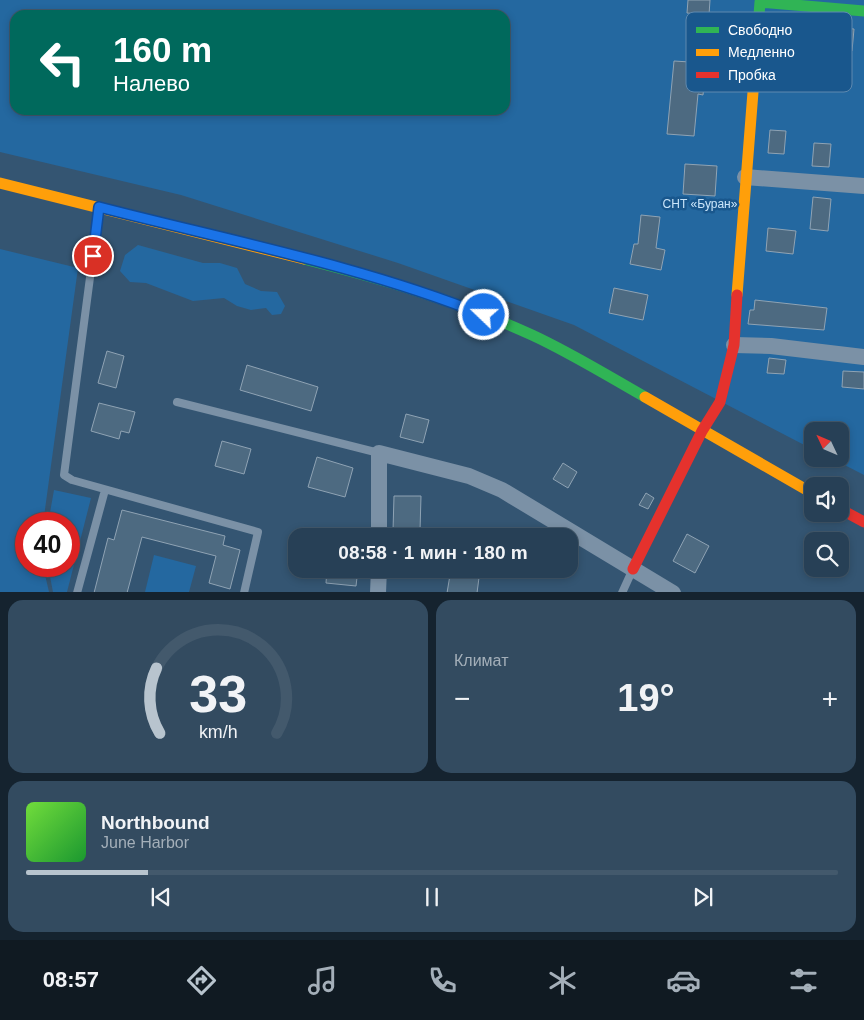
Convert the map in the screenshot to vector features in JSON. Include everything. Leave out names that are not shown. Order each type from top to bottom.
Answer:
[{"type":"street","points":[[759,12],[760,2],[864,11]]},
{"type":"street","points":[[633,569],[702,431],[720,402],[734,345],[752,92]]},
{"type":"street","points":[[745,177],[864,186]]},
{"type":"street","points":[[0,183],[378,278],[453,302],[532,334],[804,488]]},
{"type":"street","points":[[734,345],[771,346],[864,357]]},
{"type":"street","points":[[379,528],[379,453],[469,476],[502,490],[673,592]]},
{"type":"street","points":[[849,514],[864,522]]},
{"type":"street","points":[[378,578],[378,592]]},
{"type":"lane","points":[[99,207],[64,475],[67,478],[105,490],[258,532],[244,592]]},
{"type":"lane","points":[[177,402],[379,453]]},
{"type":"lane","points":[[77,592],[105,490]]},
{"type":"lane","points":[[622,592],[633,569]]},
{"type":"green space","name":"СНТ «Буран»","points":[[0,0],[864,0],[864,475],[849,467],[849,422],[804,422],[804,445],[574,325],[398,263],[181,195],[0,152]]},
{"type":"green space","points":[[138,245],[203,263],[220,263],[237,268],[245,284],[261,291],[277,292],[285,306],[281,314],[272,315],[266,308],[251,310],[237,306],[224,298],[193,301],[146,283],[130,282],[120,271],[125,255]]},
{"type":"green space","points":[[0,249],[78,268],[45,512],[15,512],[15,577],[46,577],[49,592],[0,592]]},
{"type":"green space","points":[[54,490],[91,498],[80,541],[80,512],[50,512]]},
{"type":"green space","points":[[154,555],[196,566],[189,592],[145,592]]},
{"type":"green space","points":[[50,577],[71,577],[67,592],[53,592]]},
{"type":"building","points":[[688,0],[710,0],[709,12],[687,12]]},
{"type":"building","points":[[852,29],[854,29],[852,51]]},
{"type":"building","points":[[674,61],[686,62],[686,92],[703,92],[703,95],[698,94],[694,136],[667,134]]},
{"type":"building","points":[[770,130],[786,131],[784,154],[768,153]]},
{"type":"building","points":[[814,143],[831,144],[829,167],[812,166]]},
{"type":"building","points":[[685,164],[717,166],[715,196],[683,194]]},
{"type":"building","points":[[813,197],[831,199],[828,231],[810,229]]},
{"type":"building","points":[[641,215],[660,217],[656,248],[665,250],[661,270],[630,264],[634,244],[638,244]]},
{"type":"building","points":[[768,228],[796,231],[793,254],[766,251]]},
{"type":"building","points":[[614,288],[648,295],[643,320],[609,313]]},
{"type":"building","points":[[755,300],[827,308],[824,330],[748,324],[750,310],[754,310]]},
{"type":"building","points":[[107,351],[124,356],[116,388],[98,383]]},
{"type":"building","points":[[769,358],[786,360],[784,374],[767,373]]},
{"type":"building","points":[[247,365],[318,387],[311,411],[240,390]]},
{"type":"building","points":[[843,371],[864,372],[864,389],[842,387]]},
{"type":"building","points":[[99,403],[135,412],[129,433],[121,431],[119,439],[91,431]]},
{"type":"building","points":[[406,414],[429,420],[423,443],[400,437]]},
{"type":"building","points":[[222,441],[251,449],[244,474],[215,466]]},
{"type":"building","points":[[317,457],[353,468],[345,497],[308,487]]},
{"type":"building","points":[[563,463],[577,472],[568,488],[553,479]]},
{"type":"building","points":[[646,493],[654,498],[648,509],[639,505]]},
{"type":"building","points":[[394,496],[421,496],[420,528],[393,528]]},
{"type":"building","points":[[122,510],[225,536],[223,545],[240,550],[230,589],[209,583],[216,556],[142,537],[127,592],[94,592],[108,538],[114,540]]},
{"type":"building","points":[[687,534],[709,546],[695,573],[673,561]]},
{"type":"building","points":[[326,578],[357,578],[356,586],[326,583]]},
{"type":"building","points":[[450,578],[479,578],[477,592],[447,592]]},
{"type":"traffic: fast","points":[[759,12],[760,2],[864,11]]},
{"type":"traffic: fast","points":[[304,259],[448,301],[504,323],[561,349],[645,397]]},
{"type":"traffic: slow","points":[[737,295],[753,92]]},
{"type":"traffic: slow","points":[[0,183],[304,259]]},
{"type":"traffic: slow","points":[[645,397],[804,488]]},
{"type":"traffic: jam","points":[[633,569],[702,431],[720,402],[734,345],[737,295]]},
{"type":"traffic: jam","points":[[849,514],[864,522]]},
{"type":"route","points":[[93,256],[99,207],[386,280],[453,302],[484,315]]}]
